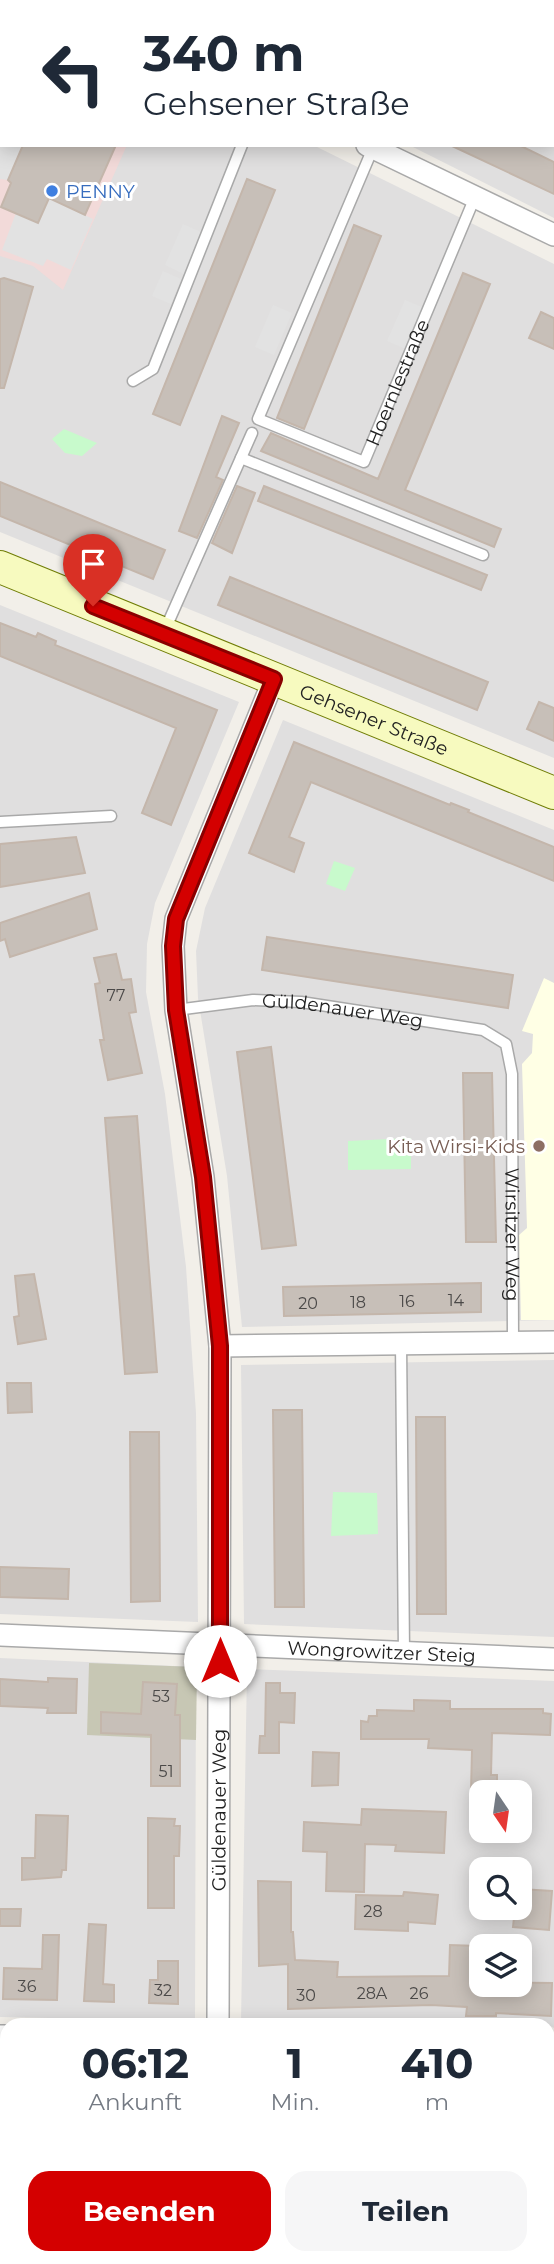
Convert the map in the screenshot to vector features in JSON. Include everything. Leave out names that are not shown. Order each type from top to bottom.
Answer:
[{"type":"main road","name":"Gehsener Straße","points":[[0,567],[554,793]]},
{"type":"street","name":"Hoernlestraße","points":[[372,147],[554,235]]},
{"type":"street","name":"Güldenauer Weg","points":[[218,2018],[220,1346],[203,1177],[176,1010],[173,946],[176,919],[274,679]]},
{"type":"street","points":[[220,1346],[554,1342]]},
{"type":"street","name":"Wongrowitzer Steig","points":[[0,1634],[554,1659]]},
{"type":"lane","points":[[133,381],[153,369],[241,147]]},
{"type":"lane","name":"Hoernlestraße","points":[[370,147],[258,419],[364,462],[475,197]]},
{"type":"lane","points":[[163,634],[252,433]]},
{"type":"lane","points":[[242,458],[483,555]]},
{"type":"lane","points":[[0,822],[111,816]]},
{"type":"lane","name":"Güldenauer Weg","points":[[176,1010],[253,1000],[301,1002],[483,1030],[506,1044]]},
{"type":"lane","name":"Wirsitzer Weg","points":[[506,1044],[512,1074],[513,1342]]},
{"type":"lane","points":[[401,1343],[404,1652]]},
{"type":"shaded area","points":[[0,147],[317,147],[554,264],[554,758],[0,532]]},
{"type":"shaded area","points":[[0,147],[126,147],[63,290],[33,266],[0,256]]},
{"type":"shaded area","points":[[0,147],[22,147],[8,180],[0,179]]},
{"type":"shaded area","points":[[413,147],[554,147],[554,218]]},
{"type":"shaded area","points":[[49,198],[93,219],[71,270],[47,259],[43,266],[2,250],[16,213],[38,223]]},
{"type":"shaded area","points":[[183,224],[201,232],[184,274],[165,265]]},
{"type":"shaded area","points":[[163,271],[181,279],[171,304],[152,296]]},
{"type":"shaded area","points":[[405,300],[424,308],[406,349],[387,341]]},
{"type":"shaded area","points":[[273,305],[292,313],[274,355],[255,347]]},
{"type":"shaded area","points":[[0,605],[239,702],[155,903],[147,944],[146,992],[165,1094],[186,1267],[196,1413],[198,1622],[0,1614]]},
{"type":"shaded area","points":[[283,720],[554,830],[554,1320],[242,1327],[227,1176],[198,998],[196,951],[205,908]]},
{"type":"shaded area","name":"Kita Wirsi-Kids","points":[[544,978],[554,983],[554,1320],[521,1320],[519,1235],[527,1228],[522,1064],[532,1053],[533,1034],[522,1031]]},
{"type":"shaded area","points":[[554,1360],[554,1637],[244,1624],[241,1365]]},
{"type":"shaded area","points":[[0,1658],[196,1667],[195,2018],[0,2017]]},
{"type":"shaded area","points":[[89,1663],[197,1667],[196,1740],[87,1735]]},
{"type":"shaded area","points":[[247,1669],[554,1681],[554,2018],[241,2018]]},
{"type":"green space","points":[[64,429],[97,443],[82,456],[65,453],[52,439]]},
{"type":"green space","points":[[334,861],[355,868],[345,891],[326,884]]},
{"type":"green space","points":[[411,1138],[411,1169],[348,1170],[348,1141]]},
{"type":"green space","points":[[333,1492],[377,1493],[378,1534],[331,1536]]},
{"type":"building","name":"PENNY","points":[[22,147],[115,147],[85,215],[49,198],[38,223],[1,207],[11,183],[8,180]]},
{"type":"building","points":[[454,147],[523,147],[554,162],[554,194]]},
{"type":"building","points":[[247,179],[275,190],[180,425],[153,414]]},
{"type":"building","points":[[354,225],[381,236],[304,429],[277,418]]},
{"type":"building","points":[[463,273],[490,284],[405,490],[501,529],[494,547],[261,451],[271,433],[378,479]]},
{"type":"building","points":[[0,279],[33,287],[4,388],[0,388]]},
{"type":"building","points":[[541,312],[554,318],[554,349],[529,338]]},
{"type":"building","points":[[222,416],[239,423],[216,477],[223,480],[197,538],[179,531]]},
{"type":"building","points":[[0,482],[165,550],[153,579],[0,516]]},
{"type":"building","points":[[237,486],[255,493],[232,553],[212,543]]},
{"type":"building","points":[[264,486],[487,575],[481,590],[258,501]]},
{"type":"building","points":[[230,577],[488,682],[477,710],[218,605]]},
{"type":"building","points":[[0,623],[36,637],[38,633],[56,641],[55,645],[217,710],[171,825],[142,813],[176,728],[0,656]]},
{"type":"building","points":[[539,702],[554,708],[554,741],[527,729]]},
{"type":"building","points":[[294,742],[450,805],[451,803],[469,810],[468,812],[554,847],[554,881],[311,782],[289,837],[304,843],[294,872],[249,853]]},
{"type":"building","points":[[76,837],[85,873],[0,887],[0,844]]},
{"type":"building","points":[[89,893],[97,929],[10,957],[5,939],[0,941],[0,923]]},
{"type":"building","points":[[267,937],[513,975],[508,1008],[262,970]]},
{"type":"building","points":[[116,954],[122,980],[131,979],[136,1012],[129,1013],[142,1073],[108,1080],[100,1040],[104,1040],[95,984],[100,983],[94,958]]},
{"type":"building","points":[[271,1047],[296,1245],[262,1249],[237,1052]]},
{"type":"building","points":[[463,1073],[492,1073],[496,1242],[466,1242]]},
{"type":"building","points":[[137,1116],[157,1372],[125,1374],[105,1118]]},
{"type":"building","points":[[34,1274],[46,1339],[18,1344],[14,1317],[19,1316],[15,1276]]},
{"type":"building","points":[[481,1283],[481,1312],[284,1316],[283,1287]]},
{"type":"building","points":[[7,1383],[31,1383],[32,1412],[8,1413]]},
{"type":"building","points":[[273,1410],[302,1410],[304,1607],[275,1607]]},
{"type":"building","points":[[416,1417],[445,1417],[446,1614],[417,1614]]},
{"type":"building","points":[[130,1432],[159,1432],[160,1601],[131,1602]]},
{"type":"building","points":[[0,1567],[69,1569],[68,1599],[0,1597]]},
{"type":"building","points":[[48,1678],[77,1679],[76,1713],[47,1713],[48,1708],[0,1706],[0,1679],[48,1682]]},
{"type":"building","points":[[143,1682],[177,1684],[175,1715],[180,1715],[180,1786],[151,1786],[151,1735],[101,1733],[101,1712],[141,1714]]},
{"type":"building","points":[[266,1683],[280,1683],[280,1693],[295,1693],[294,1723],[279,1722],[279,1753],[259,1753],[260,1736],[265,1736]]},
{"type":"building","points":[[414,1700],[450,1701],[450,1709],[543,1709],[543,1713],[551,1714],[550,1735],[492,1733],[491,1775],[497,1775],[497,1780],[471,1780],[472,1750],[428,1748],[429,1739],[361,1739],[361,1721],[368,1722],[369,1716],[377,1716],[377,1710],[414,1711]]},
{"type":"building","points":[[313,1752],[339,1753],[338,1785],[312,1786]]},
{"type":"building","points":[[362,1809],[446,1812],[444,1853],[395,1851],[396,1845],[365,1844],[364,1892],[326,1891],[327,1852],[303,1851],[304,1822],[361,1825]]},
{"type":"building","points":[[36,1815],[68,1816],[66,1870],[62,1870],[61,1877],[22,1880],[22,1858],[35,1858]]},
{"type":"building","points":[[148,1818],[175,1819],[174,1826],[180,1826],[179,1856],[174,1856],[174,1908],[148,1908]]},
{"type":"building","points":[[258,1881],[291,1882],[291,1932],[295,1960],[338,1962],[337,1977],[449,1976],[450,1945],[469,1946],[469,1997],[532,1997],[532,1983],[552,1983],[551,2016],[496,2013],[496,2016],[466,2016],[467,2007],[431,2005],[288,2009],[288,1964],[259,1966]]},
{"type":"building","points":[[532,1890],[552,1891],[549,1930],[513,1927],[514,1920],[532,1920]]},
{"type":"building","points":[[404,1892],[438,1895],[435,1924],[408,1922],[408,1931],[355,1929],[356,1895],[403,1896]]},
{"type":"building","points":[[0,1909],[21,1909],[20,1926],[0,1926]]},
{"type":"building","points":[[89,1924],[106,1925],[103,1984],[114,1985],[114,2002],[84,2001]]},
{"type":"building","points":[[43,1935],[59,1935],[57,2000],[3,1999],[4,1968],[42,1969]]},
{"type":"building","points":[[158,1961],[178,1961],[178,2004],[149,2003],[150,1980],[158,1980]]},
{"type":"place","name":"PENNY","points":[[52,191]]},
{"type":"place","name":"Kita Wirsi-Kids","points":[[539,1146]]},
{"type":"route","points":[[93,606],[274,679],[176,919],[173,946],[176,1010],[203,1177],[220,1346],[220,1661]]}]
